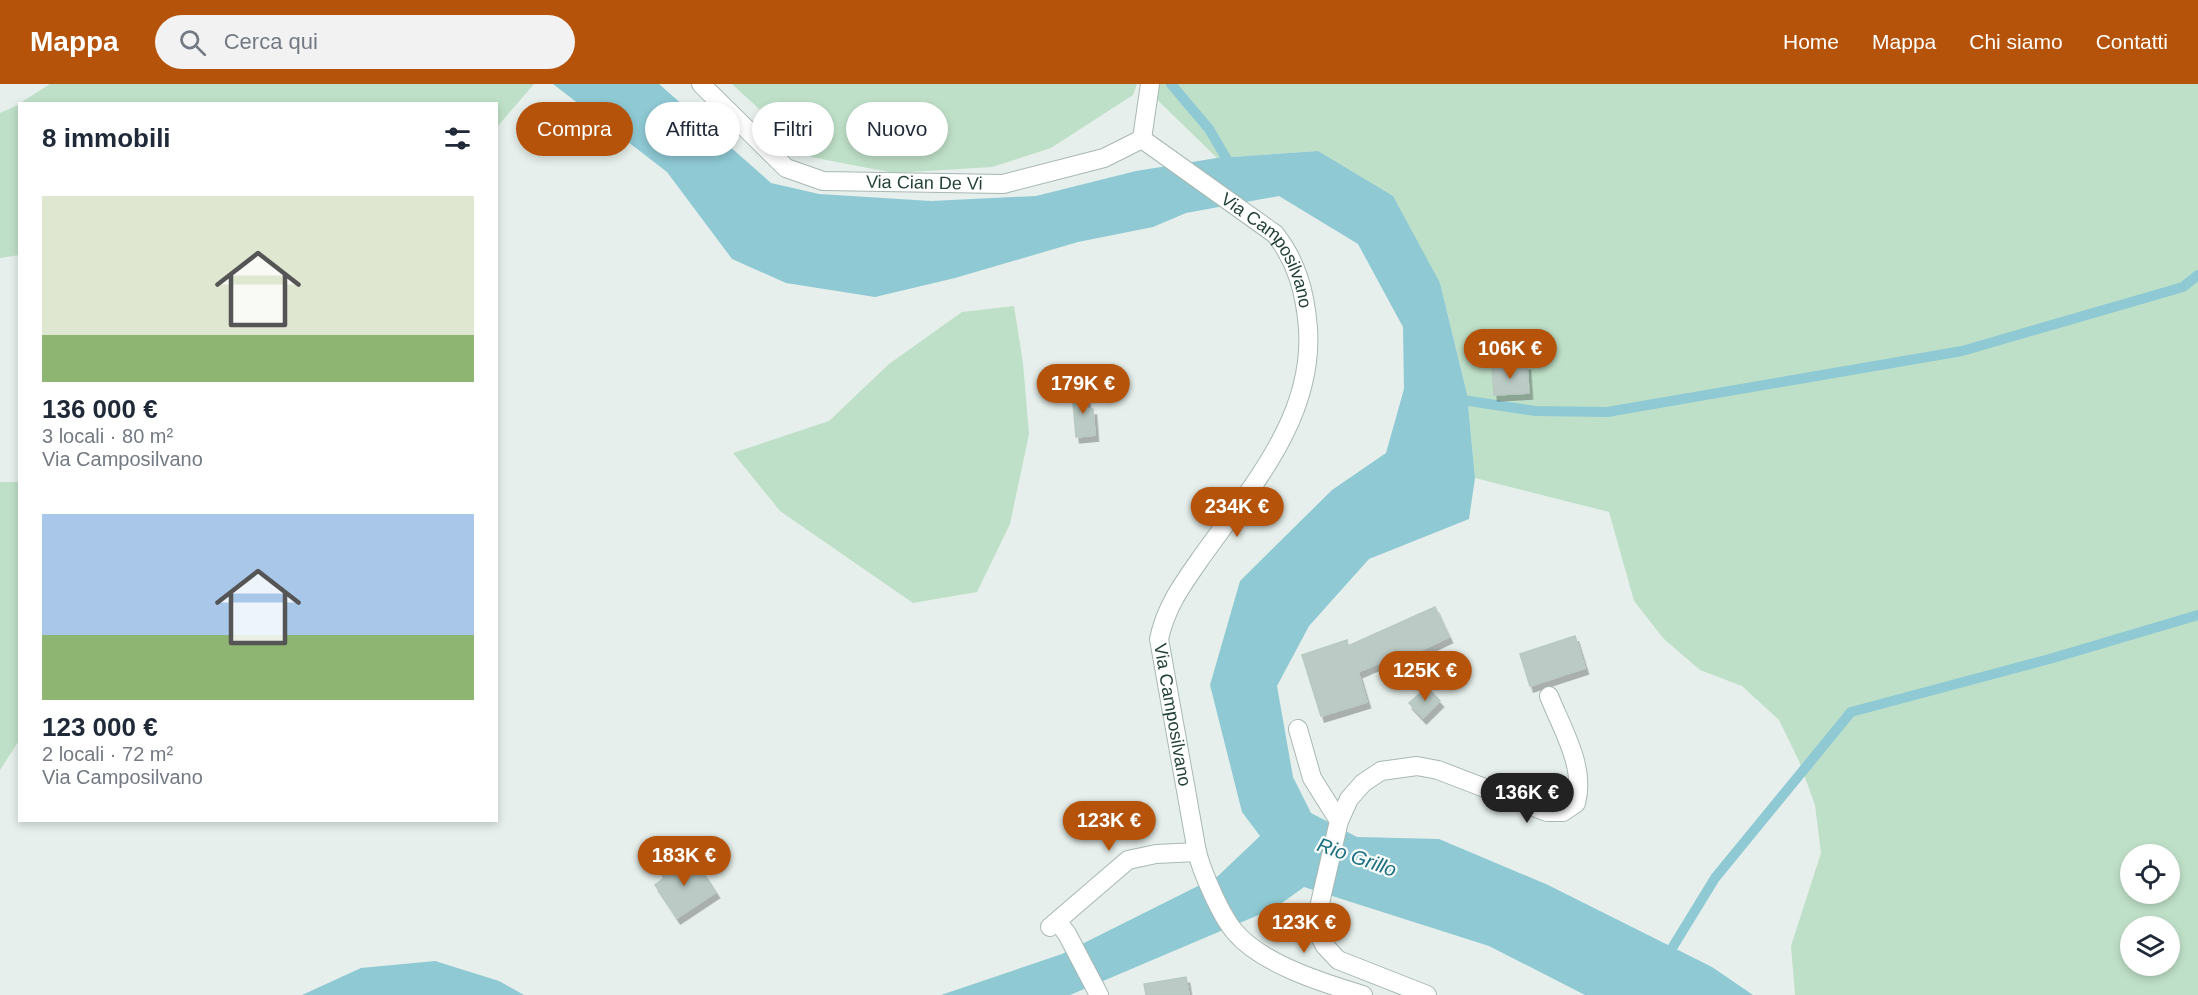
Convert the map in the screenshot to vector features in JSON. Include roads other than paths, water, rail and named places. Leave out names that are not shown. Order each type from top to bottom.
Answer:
[{"type":"street","name":"Via Cian De Vi","points":[[701,84],[786,168],[823,181],[1003,184],[1104,158],[1142,139]]},
{"type":"street","points":[[1142,139],[1150,84]]},
{"type":"street","name":"Via Camposilvano","points":[[1142,139],[1275,234],[1289,252],[1300,277],[1307,315],[1310,357],[1297,411],[1265,467],[1179,590],[1164,615],[1159,639],[1199,861],[1235,932],[1274,959],[1320,982],[1363,995]]},
{"type":"street","points":[[1427,995],[1338,960],[1322,939],[1317,916],[1339,821],[1350,800],[1363,783],[1381,771],[1417,766],[1438,770],[1547,812],[1563,812],[1576,803],[1580,789],[1576,763],[1549,696]]},
{"type":"street","points":[[1298,729],[1312,778],[1339,821]]},
{"type":"street","points":[[1099,995],[1058,927],[1128,860],[1156,854],[1199,861]]},
{"type":"water","points":[[553,84],[659,84],[679,102],[645,102],[645,155],[633,146],[633,102],[576,102]]},
{"type":"water","name":"Rio Grillo","points":[[1318,151],[1393,196],[1440,283],[1467,394],[1475,478],[1469,519],[1369,559],[1309,626],[1277,686],[1293,777],[1311,813],[1357,837],[1439,839],[1548,885],[1712,967],[1753,995],[1585,995],[1489,946],[1304,887],[1275,908],[1070,995],[941,995],[1062,954],[1218,876],[1260,836],[1242,812],[1210,685],[1240,581],[1332,490],[1386,453],[1404,389],[1403,327],[1358,244],[1279,196],[1186,213],[1153,227],[1078,242],[955,278],[875,297],[786,283],[732,259],[667,172],[646,156],[740,156],[771,183],[819,194],[931,201],[1036,196],[1136,171],[1217,158]]},
{"type":"water","points":[[435,961],[499,981],[524,995],[302,995],[361,968]]},
{"type":"waterway","points":[[1171,84],[1209,129],[1232,168]]},
{"type":"waterway","points":[[1456,399],[1535,411],[1607,412],[1962,351],[2183,287],[2198,275]]},
{"type":"waterway","points":[[1666,958],[1715,878],[1851,712],[2053,658],[2198,615]]}]
